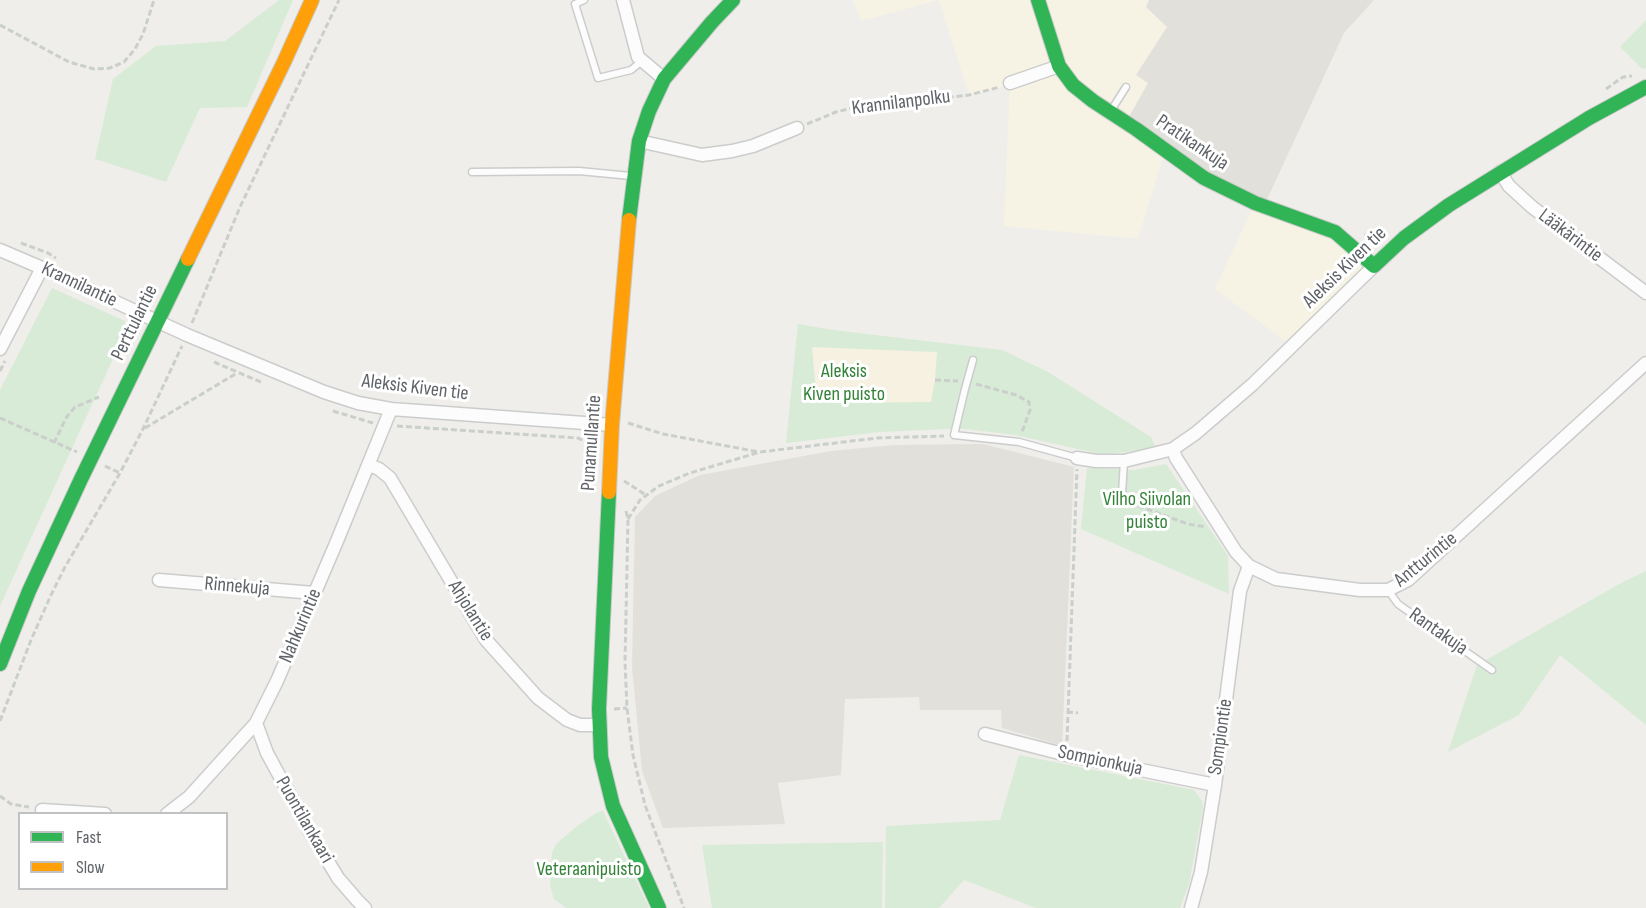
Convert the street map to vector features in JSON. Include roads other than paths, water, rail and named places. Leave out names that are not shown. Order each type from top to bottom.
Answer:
[{"type":"street","name":"Perttulantie","points":[[0,664],[29,591],[76,489],[312,0]]},
{"type":"street","points":[[623,0],[638,57],[664,79]]},
{"type":"street","name":"Punamullantie","points":[[659,908],[613,806],[600,757],[598,725],[634,176],[639,141],[649,111],[664,79],[733,0]]},
{"type":"street","name":"Pratikankuja","points":[[1038,0],[1059,66],[1073,85],[1093,101],[1204,178],[1256,203],[1335,232],[1374,266]]},
{"type":"street","points":[[1010,83],[1059,66]]},
{"type":"street","name":"Aleksis Kiven tie","points":[[1077,458],[1124,461],[1173,449],[1196,433],[1253,384],[1404,238],[1500,172],[1589,118],[1646,87]]},
{"type":"street","points":[[639,141],[702,155],[753,146],[798,128]]},
{"type":"street","name":"Lääkärintie","points":[[1500,172],[1509,186],[1532,207],[1646,293]]},
{"type":"street","name":"Krannilantie","points":[[0,250],[158,321]]},
{"type":"street","points":[[0,349],[42,267]]},
{"type":"street","name":"Aleksis Kiven tie","points":[[158,321],[324,392],[358,403],[391,409],[618,427]]},
{"type":"street","name":"Antturintie","points":[[1173,449],[1176,458],[1236,552],[1249,566],[1276,579],[1360,590],[1388,590],[1408,580],[1646,363]]},
{"type":"street","name":"Nahkurintie","points":[[168,812],[189,797],[256,723],[277,681],[391,409]]},
{"type":"street","name":"Ahjolantie","points":[[369,465],[379,469],[390,478],[486,640],[538,698],[567,720],[580,724],[598,725]]},
{"type":"street","name":"Sompiontie","points":[[1191,908],[1202,872],[1240,591],[1249,566]]},
{"type":"street","name":"Rinnekuja","points":[[159,580],[314,593]]},
{"type":"street","name":"Puontilankaari","points":[[256,723],[267,753],[315,840],[338,878],[365,908]]},
{"type":"street","name":"Sompionkuja","points":[[985,734],[1067,755],[1215,785]]},
{"type":"street","points":[[42,810],[84,812]]},
{"type":"lane","points":[[584,0],[575,4],[598,78],[631,70],[643,60]]},
{"type":"lane","points":[[1110,112],[1126,87]]},
{"type":"lane","points":[[472,172],[579,171],[634,176]]},
{"type":"lane","points":[[973,360],[954,435],[1019,442],[1077,458]]},
{"type":"lane","points":[[1122,494],[1124,461]]},
{"type":"lane","name":"Rantakuja","points":[[1388,590],[1398,604],[1492,670]]},
{"type":"park label","name":"Aleksis Kiven puisto","points":[[844,384]]},
{"type":"park label","name":"Vilho Siivolan puisto","points":[[1147,512]]},
{"type":"park label","name":"Veteraanipuisto","points":[[589,870]]}]
